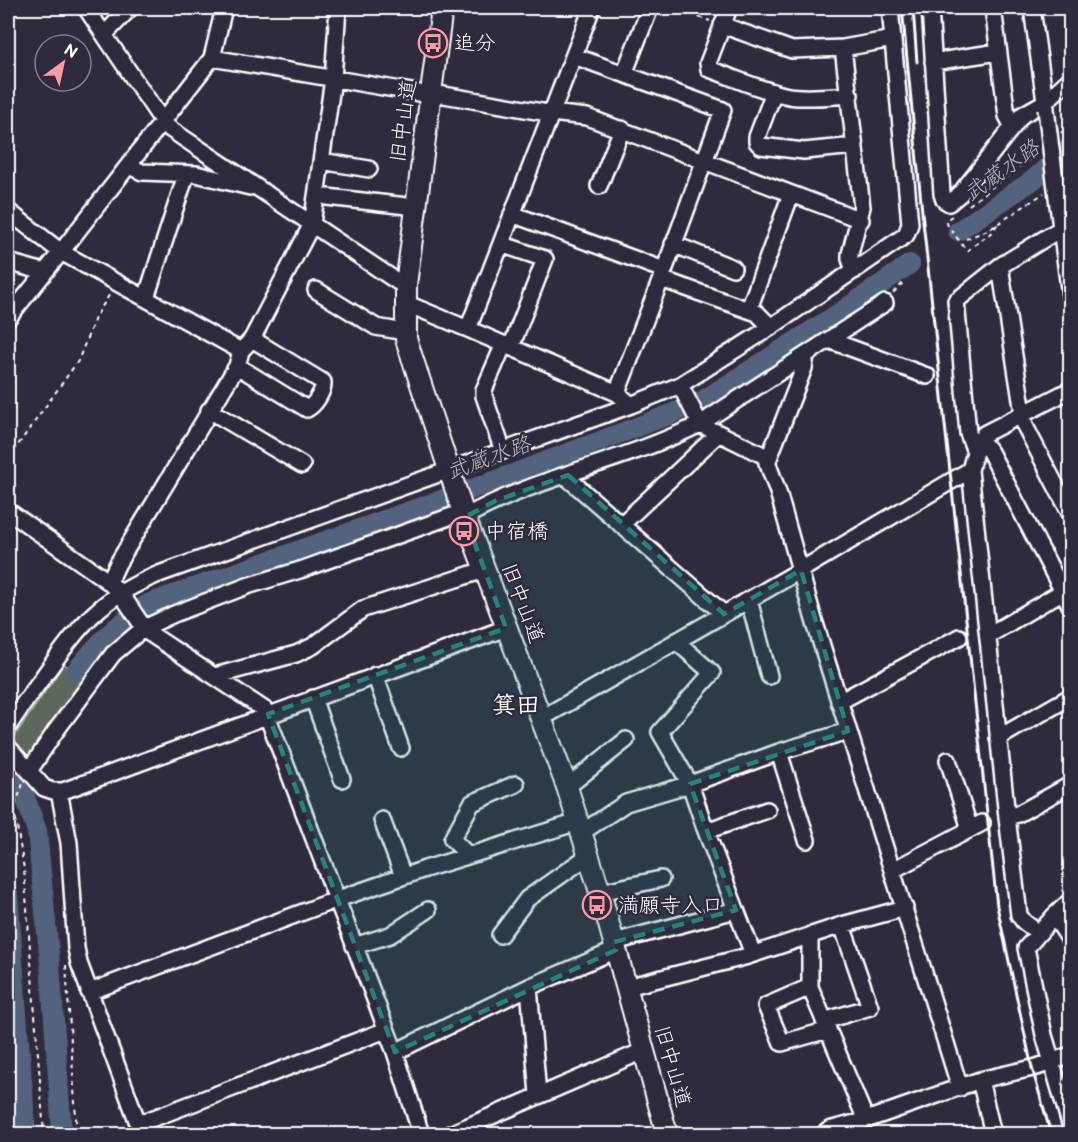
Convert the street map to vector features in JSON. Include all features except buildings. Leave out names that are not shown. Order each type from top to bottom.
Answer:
[{"type":"main road","name":"旧中山道","points":[[442,8],[406,294],[405,332],[408,350],[449,474],[567,787],[600,892],[667,1134]]},
{"type":"street","points":[[87,8],[163,122],[170,129],[398,282],[406,294],[468,328],[617,393],[631,405]]},
{"type":"street","points":[[105,34],[130,8]]},
{"type":"street","points":[[8,318],[212,58],[224,8]]},
{"type":"street","points":[[118,591],[118,563],[237,366],[241,351],[252,339],[312,224],[333,79],[338,8]]},
{"type":"street","points":[[468,328],[592,8]]},
{"type":"street","points":[[624,74],[650,8]]},
{"type":"street","points":[[729,8],[719,24],[707,66],[774,92],[810,98],[850,95]]},
{"type":"street","points":[[8,727],[78,629],[118,591],[159,574],[449,474],[503,451],[682,389],[906,235],[910,224],[890,8]]},
{"type":"street","points":[[930,8],[942,194],[944,200],[949,203],[1022,116],[1045,105],[1071,79]]},
{"type":"street","points":[[993,8],[1007,116],[1013,127]]},
{"type":"street","points":[[1032,8],[1058,206],[1066,226],[1071,296]]},
{"type":"street","points":[[719,24],[786,49],[843,48],[893,39]]},
{"type":"street","points":[[843,48],[862,207],[861,220],[850,254],[855,271]]},
{"type":"street","points":[[933,62],[998,52]]},
{"type":"street","points":[[574,56],[723,110],[617,393]]},
{"type":"street","points":[[212,58],[431,95],[438,94],[542,112],[588,117],[861,220]]},
{"type":"street","points":[[774,92],[757,137],[757,142],[761,146],[804,151],[855,146]]},
{"type":"street","points":[[599,186],[622,129]]},
{"type":"street","points":[[321,161],[369,169]]},
{"type":"street","points":[[129,166],[142,172],[196,174],[256,187]]},
{"type":"street","points":[[146,298],[186,175]]},
{"type":"street","points":[[748,309],[791,195]]},
{"type":"street","points":[[327,197],[416,207]]},
{"type":"street","points":[[8,211],[62,252],[241,351]]},
{"type":"street","points":[[512,214],[748,309],[757,313],[771,327]]},
{"type":"street","points":[[989,635],[1068,594],[995,462],[968,433],[957,301],[1000,266],[1066,226]]},
{"type":"street","points":[[501,244],[546,260],[508,346],[484,390],[503,451]]},
{"type":"street","points":[[673,244],[733,268]]},
{"type":"street","points":[[8,262],[44,272]]},
{"type":"street","points":[[1000,266],[1022,414],[1071,513]]},
{"type":"street","points":[[316,290],[376,327],[405,332]]},
{"type":"street","points":[[28,773],[55,732],[113,654],[142,625],[671,438],[806,355],[887,300]]},
{"type":"street","points":[[237,366],[307,409],[313,406],[324,387],[323,382],[252,339]]},
{"type":"street","points":[[829,340],[927,376]]},
{"type":"street","points":[[768,463],[804,368],[806,355]]},
{"type":"street","points":[[682,389],[698,420],[718,434],[765,456],[768,463],[839,702],[960,1088]]},
{"type":"street","points":[[1039,933],[1024,922],[1019,915],[970,470],[984,434],[1071,390]]},
{"type":"street","points":[[209,410],[302,465]]},
{"type":"street","points":[[621,525],[718,434]]},
{"type":"street","points":[[542,718],[970,470]]},
{"type":"street","points":[[568,475],[571,481],[724,614]]},
{"type":"street","points":[[8,511],[118,591],[142,625],[266,710],[395,1052],[421,1134]]},
{"type":"street","points":[[215,676],[296,654],[313,646],[363,609],[484,570]]},
{"type":"street","points":[[749,600],[769,676]]},
{"type":"street","points":[[51,789],[506,628]]},
{"type":"street","points":[[839,702],[959,637]]},
{"type":"street","points":[[676,640],[712,673],[660,732],[690,784],[753,954]]},
{"type":"street","points":[[375,675],[401,748]]},
{"type":"street","points":[[998,738],[1071,697]]},
{"type":"street","points":[[313,698],[342,779]]},
{"type":"street","points":[[89,992],[403,876],[468,855],[580,827],[626,803],[848,731]]},
{"type":"street","points":[[567,787],[627,740]]},
{"type":"street","points":[[8,747],[28,773],[51,789],[69,843],[79,963],[140,1129],[386,1030]]},
{"type":"street","points":[[779,752],[807,840]]},
{"type":"street","points":[[893,870],[976,826],[948,760]]},
{"type":"street","points":[[468,855],[452,839],[472,802],[516,784]]},
{"type":"street","points":[[1007,817],[1018,814],[1071,785]]},
{"type":"street","points":[[706,831],[767,810]]},
{"type":"street","points":[[382,820],[403,876]]},
{"type":"street","points":[[500,935],[527,899],[588,856]]},
{"type":"street","points":[[600,892],[661,879]]},
{"type":"street","points":[[1071,901],[1054,916],[1026,948],[1051,1062],[1071,1124]]},
{"type":"street","points":[[627,987],[753,954],[842,925],[905,908]]},
{"type":"street","points":[[354,946],[390,935],[428,910]]},
{"type":"street","points":[[395,1052],[615,946],[736,910]]},
{"type":"street","points":[[1054,916],[1071,940]]},
{"type":"street","points":[[810,987],[766,1006],[782,1043],[870,1007],[842,925]]},
{"type":"street","points":[[810,935],[810,987],[866,1120]]},
{"type":"street","points":[[529,987],[538,1095]]},
{"type":"street","points":[[450,1134],[643,1051]]},
{"type":"street","points":[[824,1134],[829,1130],[866,1120],[980,1080],[1071,1055]]},
{"type":"street","points":[[980,1080],[993,1134]]},
{"type":"path","points":[[673,8],[682,9],[719,24]]},
{"type":"path","points":[[1057,137],[1071,124]]},
{"type":"path","points":[[963,208],[997,185],[1040,150]]},
{"type":"path","points":[[966,239],[999,222],[1046,192]]},
{"type":"path","points":[[955,214],[946,220],[967,251],[992,232],[999,222]]},
{"type":"path","points":[[8,459],[78,361],[95,318],[117,282]]},
{"type":"path","points":[[887,300],[904,282]]},
{"type":"path","points":[[28,773],[14,808],[24,869],[44,1134]]},
{"type":"highlighted area","points":[[568,475],[724,614],[801,570],[848,731],[690,784],[736,910],[614,942],[616,950],[395,1052],[268,714],[506,628],[465,517],[495,501]]},
{"type":"green space","points":[[64,664],[88,680],[30,761],[11,744],[12,740]]},
{"type":"waterway","name":"武蔵水路","points":[[958,231],[1033,180],[1070,147]]},
{"type":"waterway","name":"武蔵水路","points":[[76,671],[109,634],[148,604],[489,483],[704,400],[841,312],[910,264]]},
{"type":"waterway","points":[[8,776],[25,797],[37,831],[50,963],[62,1134]]},
{"type":"waterway","name":"武蔵水路","points":[[8,893],[26,1134]]},
{"type":"railway","points":[[902,8],[997,906],[1032,1068],[1051,1134]]},
{"type":"railway","points":[[913,8],[917,62]]},
{"type":"place","name":"追分","points":[[433,43]]},
{"type":"place","name":"中宿橋","points":[[464,531]]},
{"type":"place","name":"満願寺入口","points":[[597,905]]},
{"type":"district","name":"箕田","points":[[516,705]]}]
